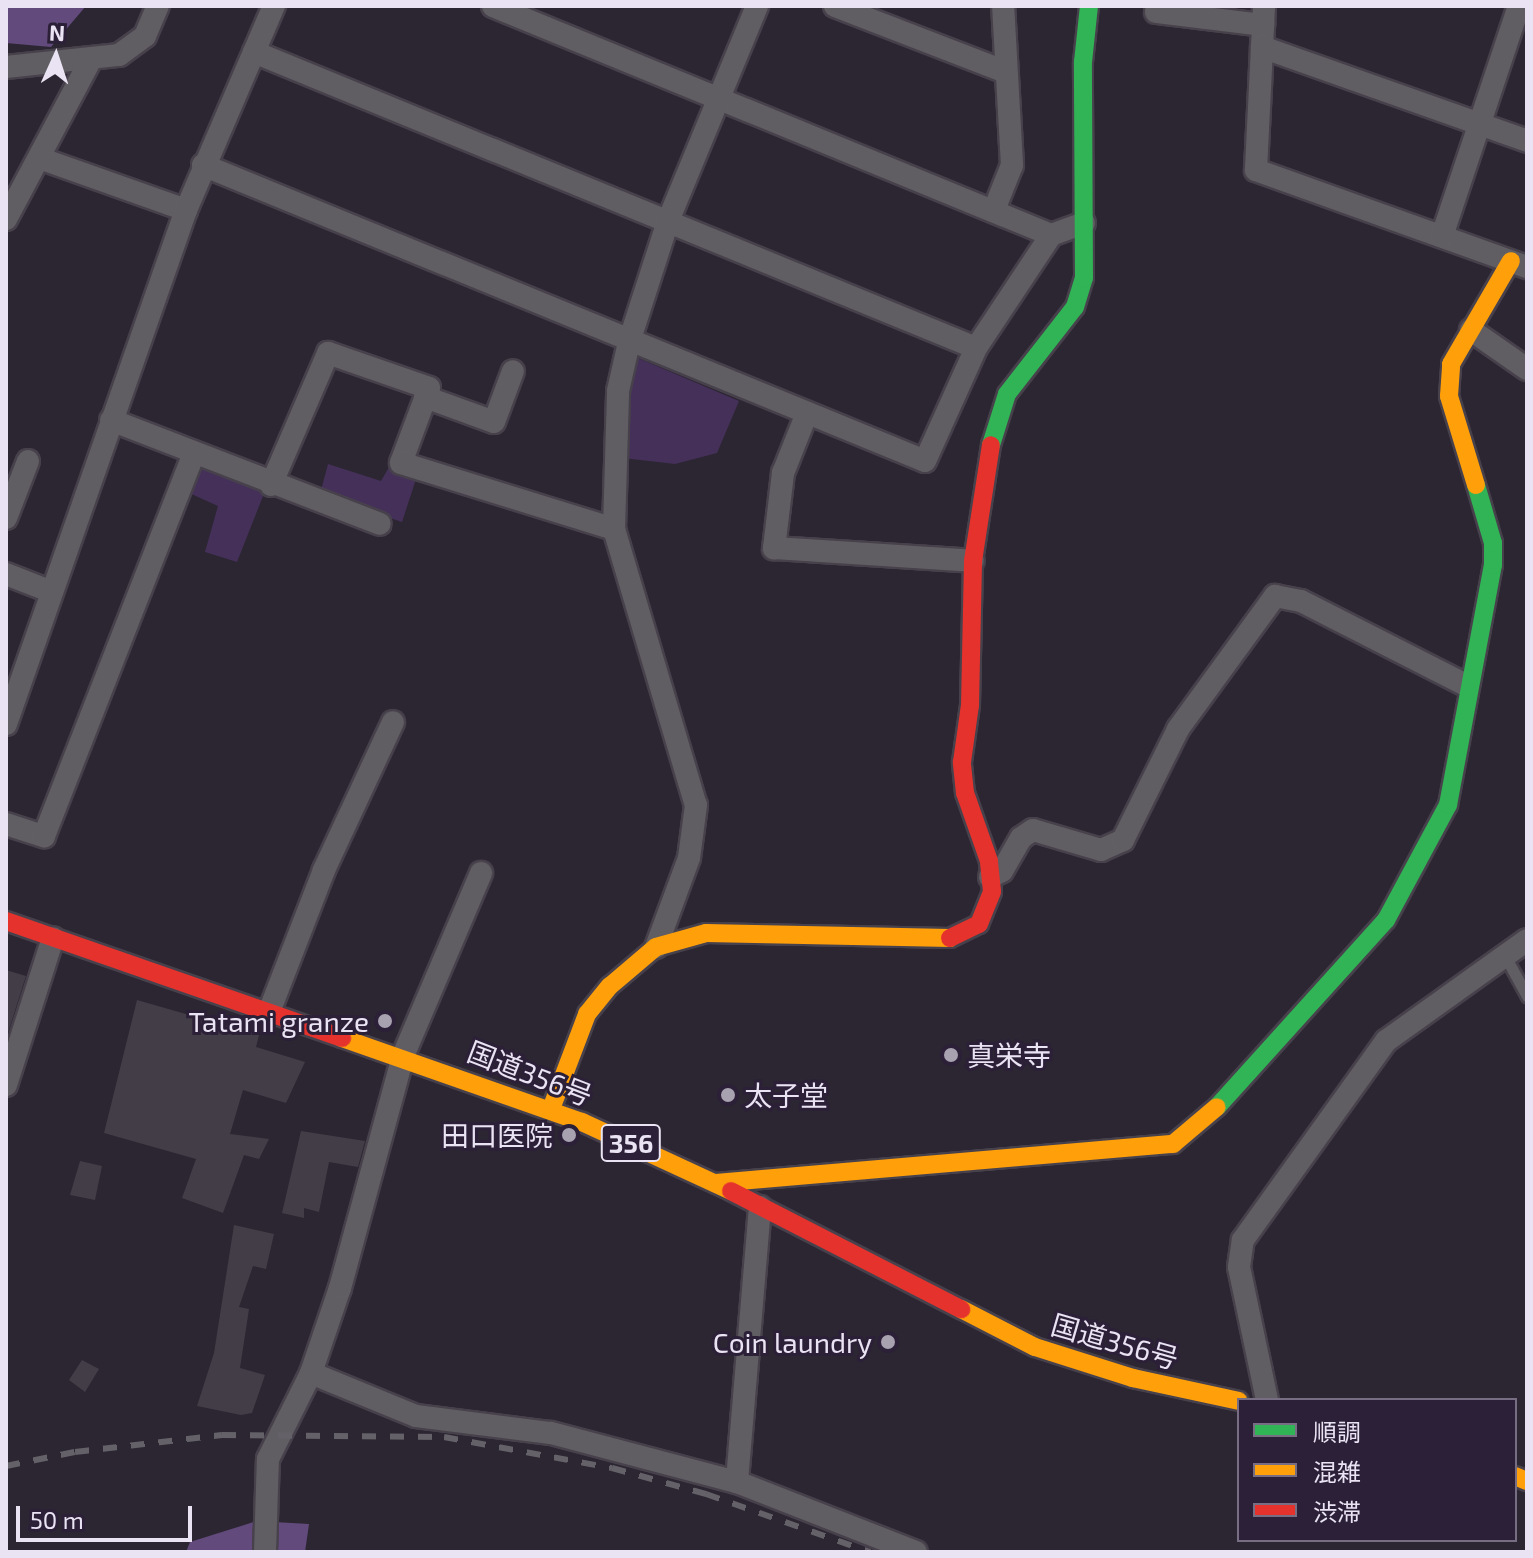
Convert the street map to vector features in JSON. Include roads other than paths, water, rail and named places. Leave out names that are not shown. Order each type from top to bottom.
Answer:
[{"type":"main road","points":[[551,1109],[587,1014],[610,986],[656,947],[706,933],[932,941],[961,936],[979,924],[992,891],[965,793],[962,762],[970,705],[973,561],[998,418],[1007,394],[1075,307],[1084,278],[1083,62],[1089,6]]},
{"type":"main road","points":[[716,1183],[1059,1150],[1143,1149],[1173,1144],[1197,1129],[1386,920],[1448,805],[1493,565],[1493,543],[1449,396],[1451,364],[1471,330],[1519,264]]},
{"type":"main road","name":"国道356号","points":[[6,921],[551,1109],[716,1183],[1035,1347],[1133,1378],[1237,1401]]},
{"type":"street","points":[[6,67],[91,59],[134,49],[158,6]]},
{"type":"street","points":[[6,724],[186,210],[274,6]]},
{"type":"street","points":[[493,6],[1051,235]]},
{"type":"street","points":[[656,947],[689,858],[696,805],[614,529],[616,415],[629,342],[668,221],[757,6]]},
{"type":"street","points":[[835,6],[1006,72]]},
{"type":"street","points":[[994,210],[1012,165],[1003,6]]},
{"type":"street","points":[[1442,236],[1521,13],[1495,6]]},
{"type":"street","points":[[1156,12],[1263,26],[1480,124],[1527,141]]},
{"type":"street","points":[[1263,26],[1256,170],[1519,264]]},
{"type":"street","points":[[254,52],[976,348]]},
{"type":"street","points":[[6,219],[42,159],[91,59]]},
{"type":"street","points":[[42,159],[186,210]]},
{"type":"street","points":[[203,165],[925,461],[976,348],[1051,235],[1084,223]]},
{"type":"street","points":[[1471,330],[1527,369]]},
{"type":"street","points":[[271,485],[328,353],[429,388],[401,463],[614,529]]},
{"type":"street","points":[[425,397],[494,422],[513,371]]},
{"type":"street","points":[[807,413],[783,473],[774,548],[973,561]]},
{"type":"street","points":[[111,420],[271,485],[380,524]]},
{"type":"street","points":[[6,824],[44,836],[194,453]]},
{"type":"street","points":[[6,518],[28,461]]},
{"type":"street","points":[[6,574],[52,592]]},
{"type":"street","points":[[990,877],[1002,871],[1021,838],[1033,830],[1101,850],[1123,840],[1178,729],[1275,596],[1301,601],[1468,686]]},
{"type":"street","points":[[269,1012],[324,870],[393,722]]},
{"type":"street","points":[[265,1552],[268,1459],[311,1373],[340,1288],[403,1056],[481,873]]},
{"type":"street","points":[[6,1085],[53,938]]},
{"type":"street","points":[[1267,1398],[1239,1267],[1243,1240],[1386,1041],[1527,940]]},
{"type":"street","points":[[737,1482],[760,1207]]},
{"type":"street","points":[[311,1373],[416,1416],[551,1433],[737,1482],[916,1552]]},
{"type":"lane","points":[[1505,956],[1527,996]]},
{"type":"railway","points":[[6,1466],[75,1452],[222,1435],[444,1437],[612,1468],[706,1494],[870,1552]]},
{"type":"place","name":"Tatami granze","points":[[385,1021]]},
{"type":"place","name":"真栄寺","points":[[951,1055]]},
{"type":"place","name":"太子堂","points":[[728,1095]]},
{"type":"place","name":"田口医院","points":[[569,1135]]},
{"type":"place","name":"Coin laundry","points":[[888,1342]]}]
